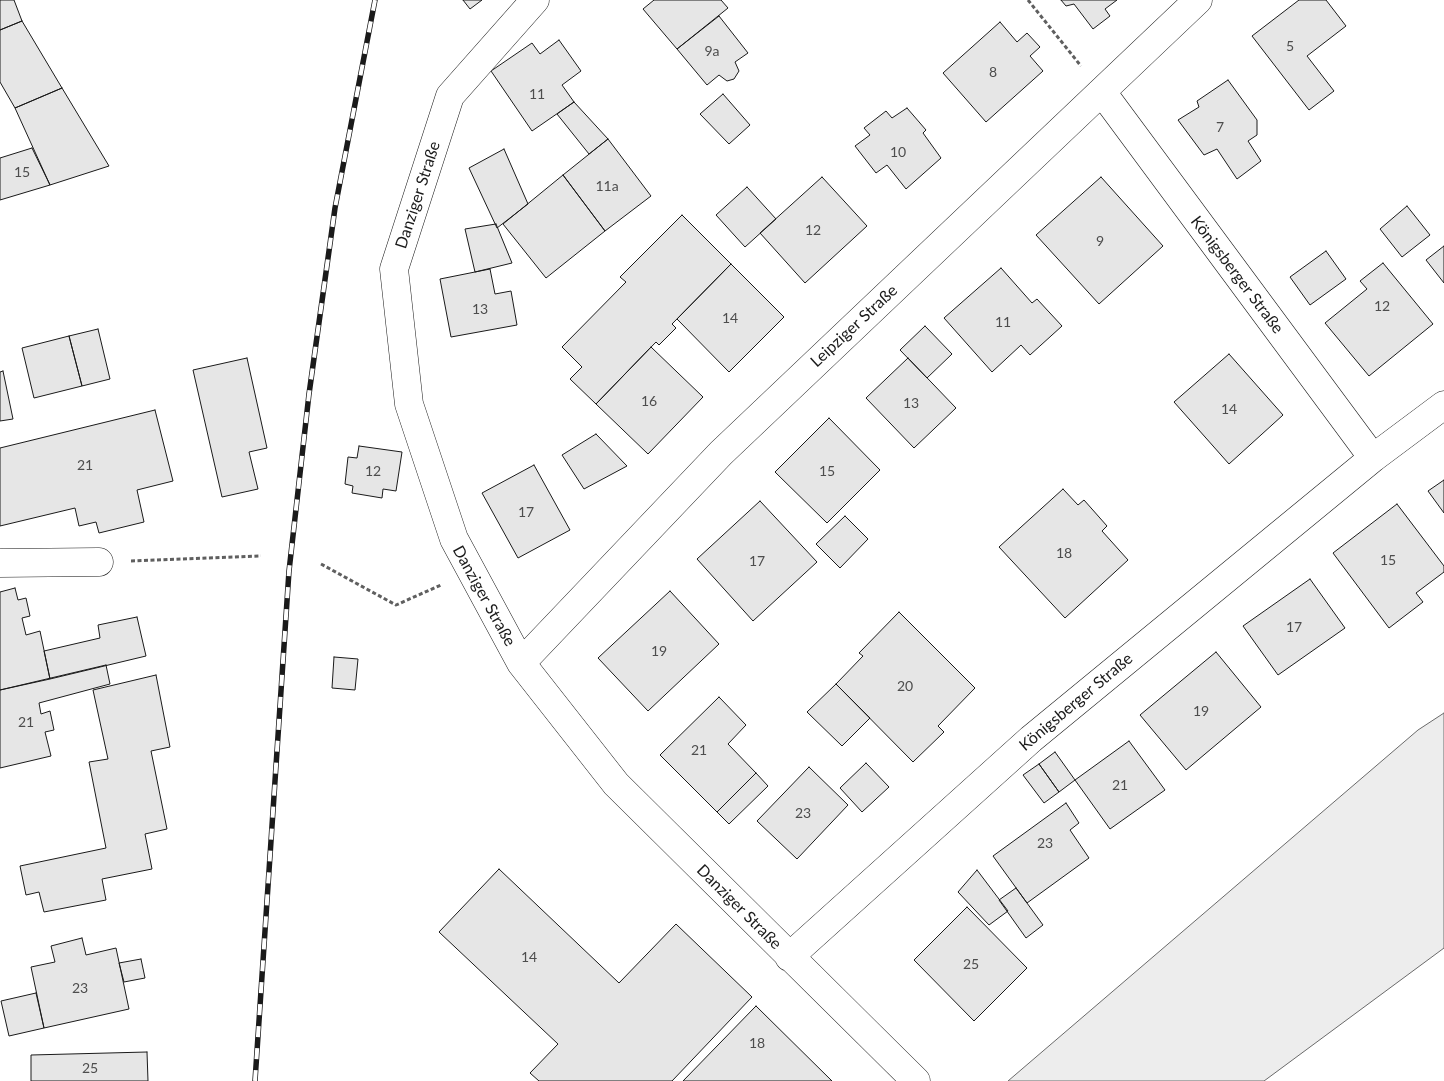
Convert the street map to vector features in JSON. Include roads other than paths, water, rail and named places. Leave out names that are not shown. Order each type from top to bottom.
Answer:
[{"type":"street","name":"Danziger Straße","points":[[535,0],[450,96],[394,269],[409,404],[454,539],[522,663],[616,784],[916,1081]]},
{"type":"street","name":"Leipziger Straße","points":[[522,663],[721,453],[1198,0]]},
{"type":"street","name":"Königsberger Straße","points":[[1102,92],[1373,458]]},
{"type":"street","name":"Königsberger Straße","points":[[789,957],[1031,739],[1373,458],[1444,405]]},
{"type":"street","points":[[0,563],[99,562]]},
{"type":"railway","points":[[255,1081],[289,571],[309,394],[335,208],[375,0]]}]
